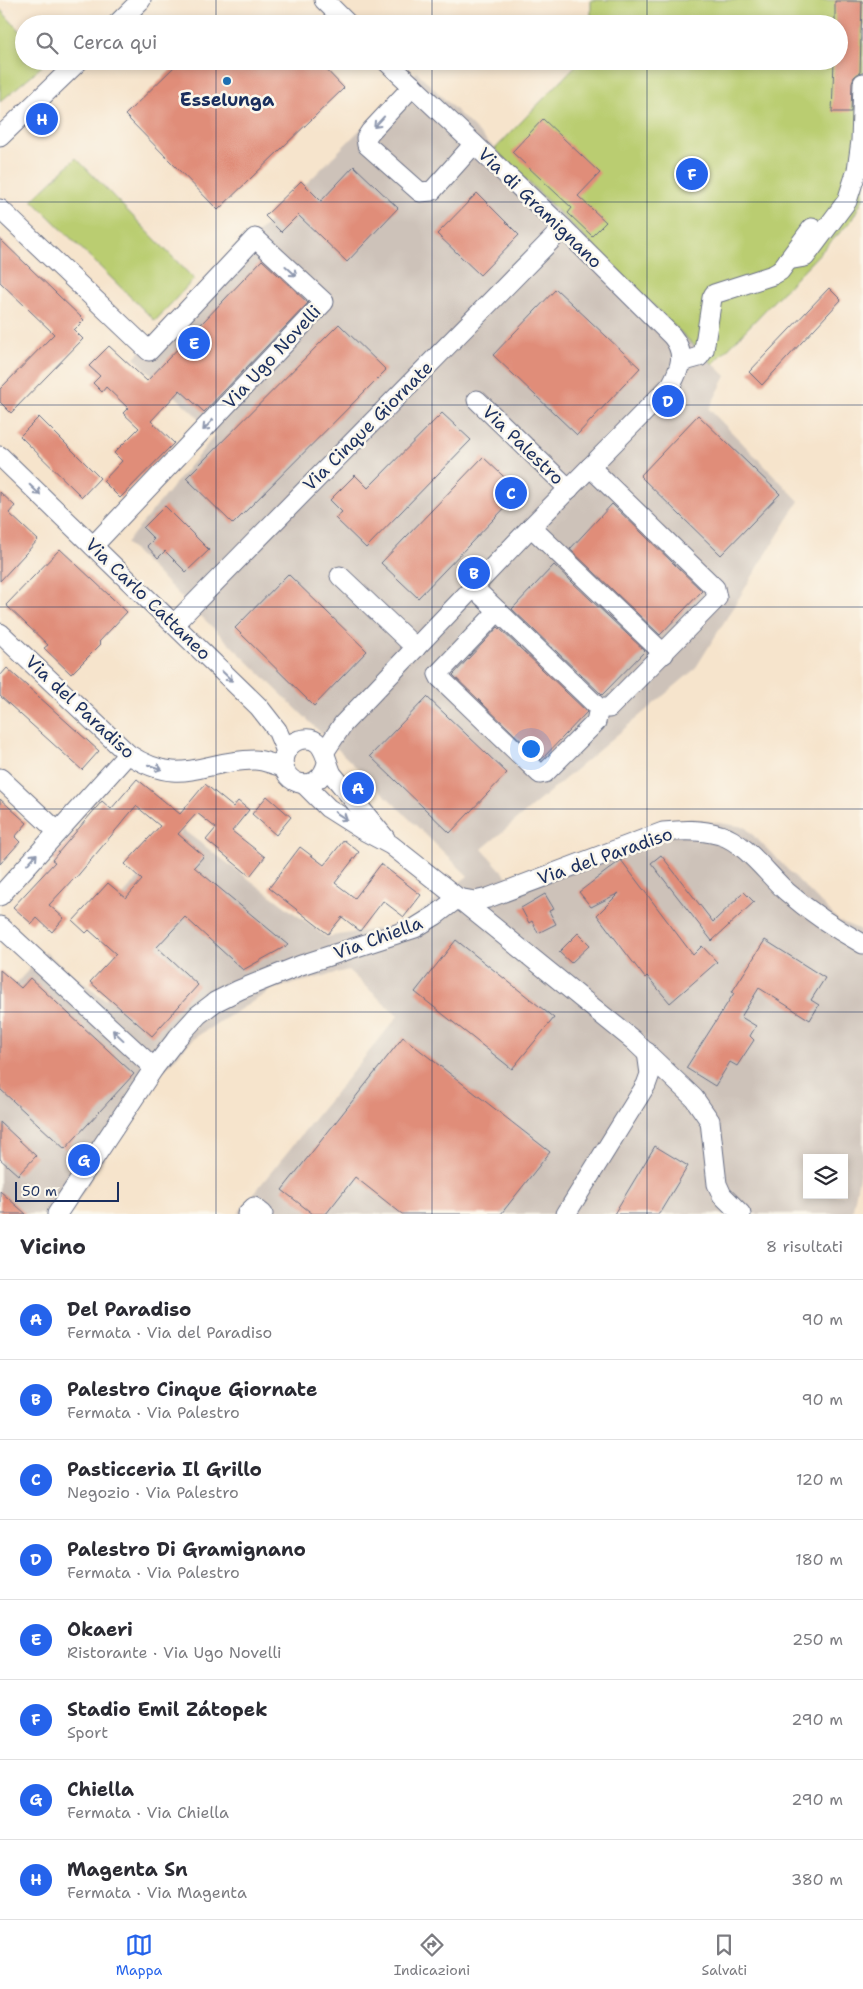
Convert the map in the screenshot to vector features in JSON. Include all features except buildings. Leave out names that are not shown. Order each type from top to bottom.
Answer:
[{"type":"street","points":[[126,15],[141,0]]},
{"type":"street","points":[[324,0],[339,15]]},
{"type":"street","points":[[0,137],[69,70]]},
{"type":"street","name":"Via di Gramignano","points":[[396,70],[563,228],[672,336],[682,354],[682,362]]},
{"type":"street","points":[[788,260],[805,257],[847,201],[857,170],[861,141],[863,83]]},
{"type":"street","points":[[413,86],[370,132],[366,138],[367,146],[420,192],[432,191],[474,144]]},
{"type":"street","name":"Via Ugo Novelli","points":[[0,209],[149,351],[255,238],[324,302],[94,546]]},
{"type":"street","name":"Via Cinque Giornate","points":[[174,624],[563,228]]},
{"type":"street","points":[[682,362],[699,357],[704,350],[714,294],[780,271],[812,228]]},
{"type":"street","name":"Via Palestro","points":[[322,752],[342,724],[531,527],[671,385],[678,374],[682,362]]},
{"type":"street","name":"Via Palestro","points":[[477,400],[569,489]]},
{"type":"street","name":"Via Carlo Cattaneo","points":[[0,456],[259,707],[277,730],[285,759]]},
{"type":"street","points":[[474,588],[599,708],[609,708],[664,654],[717,598],[715,588],[590,467]]},
{"type":"street","points":[[531,527],[664,654]]},
{"type":"street","points":[[340,576],[416,648]]},
{"type":"street","points":[[498,611],[438,674],[540,774],[545,774],[596,722],[599,708]]},
{"type":"street","name":"Via del Paradiso","points":[[0,633],[128,754],[155,768],[180,772],[255,760],[285,759],[291,779],[304,784],[316,798],[337,814],[391,845],[458,898],[474,901],[488,898],[663,832],[703,831],[722,835],[739,845],[787,892],[812,912],[863,944]]},
{"type":"street","points":[[285,759],[290,746],[300,740],[322,752],[321,777],[315,782],[304,784]]},
{"type":"street","name":"Via del Paradiso","points":[[322,752],[337,780],[391,845]]},
{"type":"street","points":[[0,896],[128,754]]},
{"type":"street","points":[[0,778],[57,831]]},
{"type":"street","points":[[458,898],[647,1052],[694,1098],[710,1121],[717,1184],[722,1195],[741,1214]]},
{"type":"street","name":"Via Chiella","points":[[57,1214],[154,1068],[198,1015],[215,1002],[239,990],[301,965],[415,928],[458,898]]},
{"type":"street","points":[[0,926],[154,1068]]},
{"type":"street","points":[[566,1214],[646,1085],[650,1074],[647,1052]]},
{"type":"street","points":[[247,1214],[254,1207],[263,1214]]},
{"type":"shaded area","points":[[417,72],[726,376],[709,409],[799,501],[695,669],[482,849],[511,881],[688,818],[745,827],[839,921],[863,931],[863,1155],[852,1214],[237,1214],[398,1016],[348,970],[273,989],[194,1038],[153,1082],[69,1214],[0,1214],[0,1001],[45,952],[105,1000],[150,946],[111,908],[183,830],[326,937],[403,925],[468,876],[126,543],[216,434],[134,358]]},
{"type":"green space","points":[[591,0],[863,0],[863,199],[851,221],[713,364],[495,149],[571,70],[848,70],[848,15],[591,15]]},
{"type":"green space","points":[[0,9],[15,26],[15,70],[38,70],[0,102]]},
{"type":"green space","points":[[76,158],[194,279],[155,321],[32,200]]},
{"type":"place","name":"Esselunga","points":[[227,81]]},
{"type":"place","name":"Magenta Sn","points":[[42,119]]},
{"type":"place","name":"Stadio Emil Zátopek","points":[[692,174]]},
{"type":"place","name":"Okaeri","points":[[194,343]]},
{"type":"place","name":"Palestro Di Gramignano","points":[[668,401]]},
{"type":"place","name":"Pasticceria Il Grillo","points":[[511,493]]},
{"type":"place","name":"Palestro Cinque Giornate","points":[[474,573]]},
{"type":"place","name":"Del Paradiso","points":[[358,788]]},
{"type":"place","name":"Chiella","points":[[84,1160]]}]
